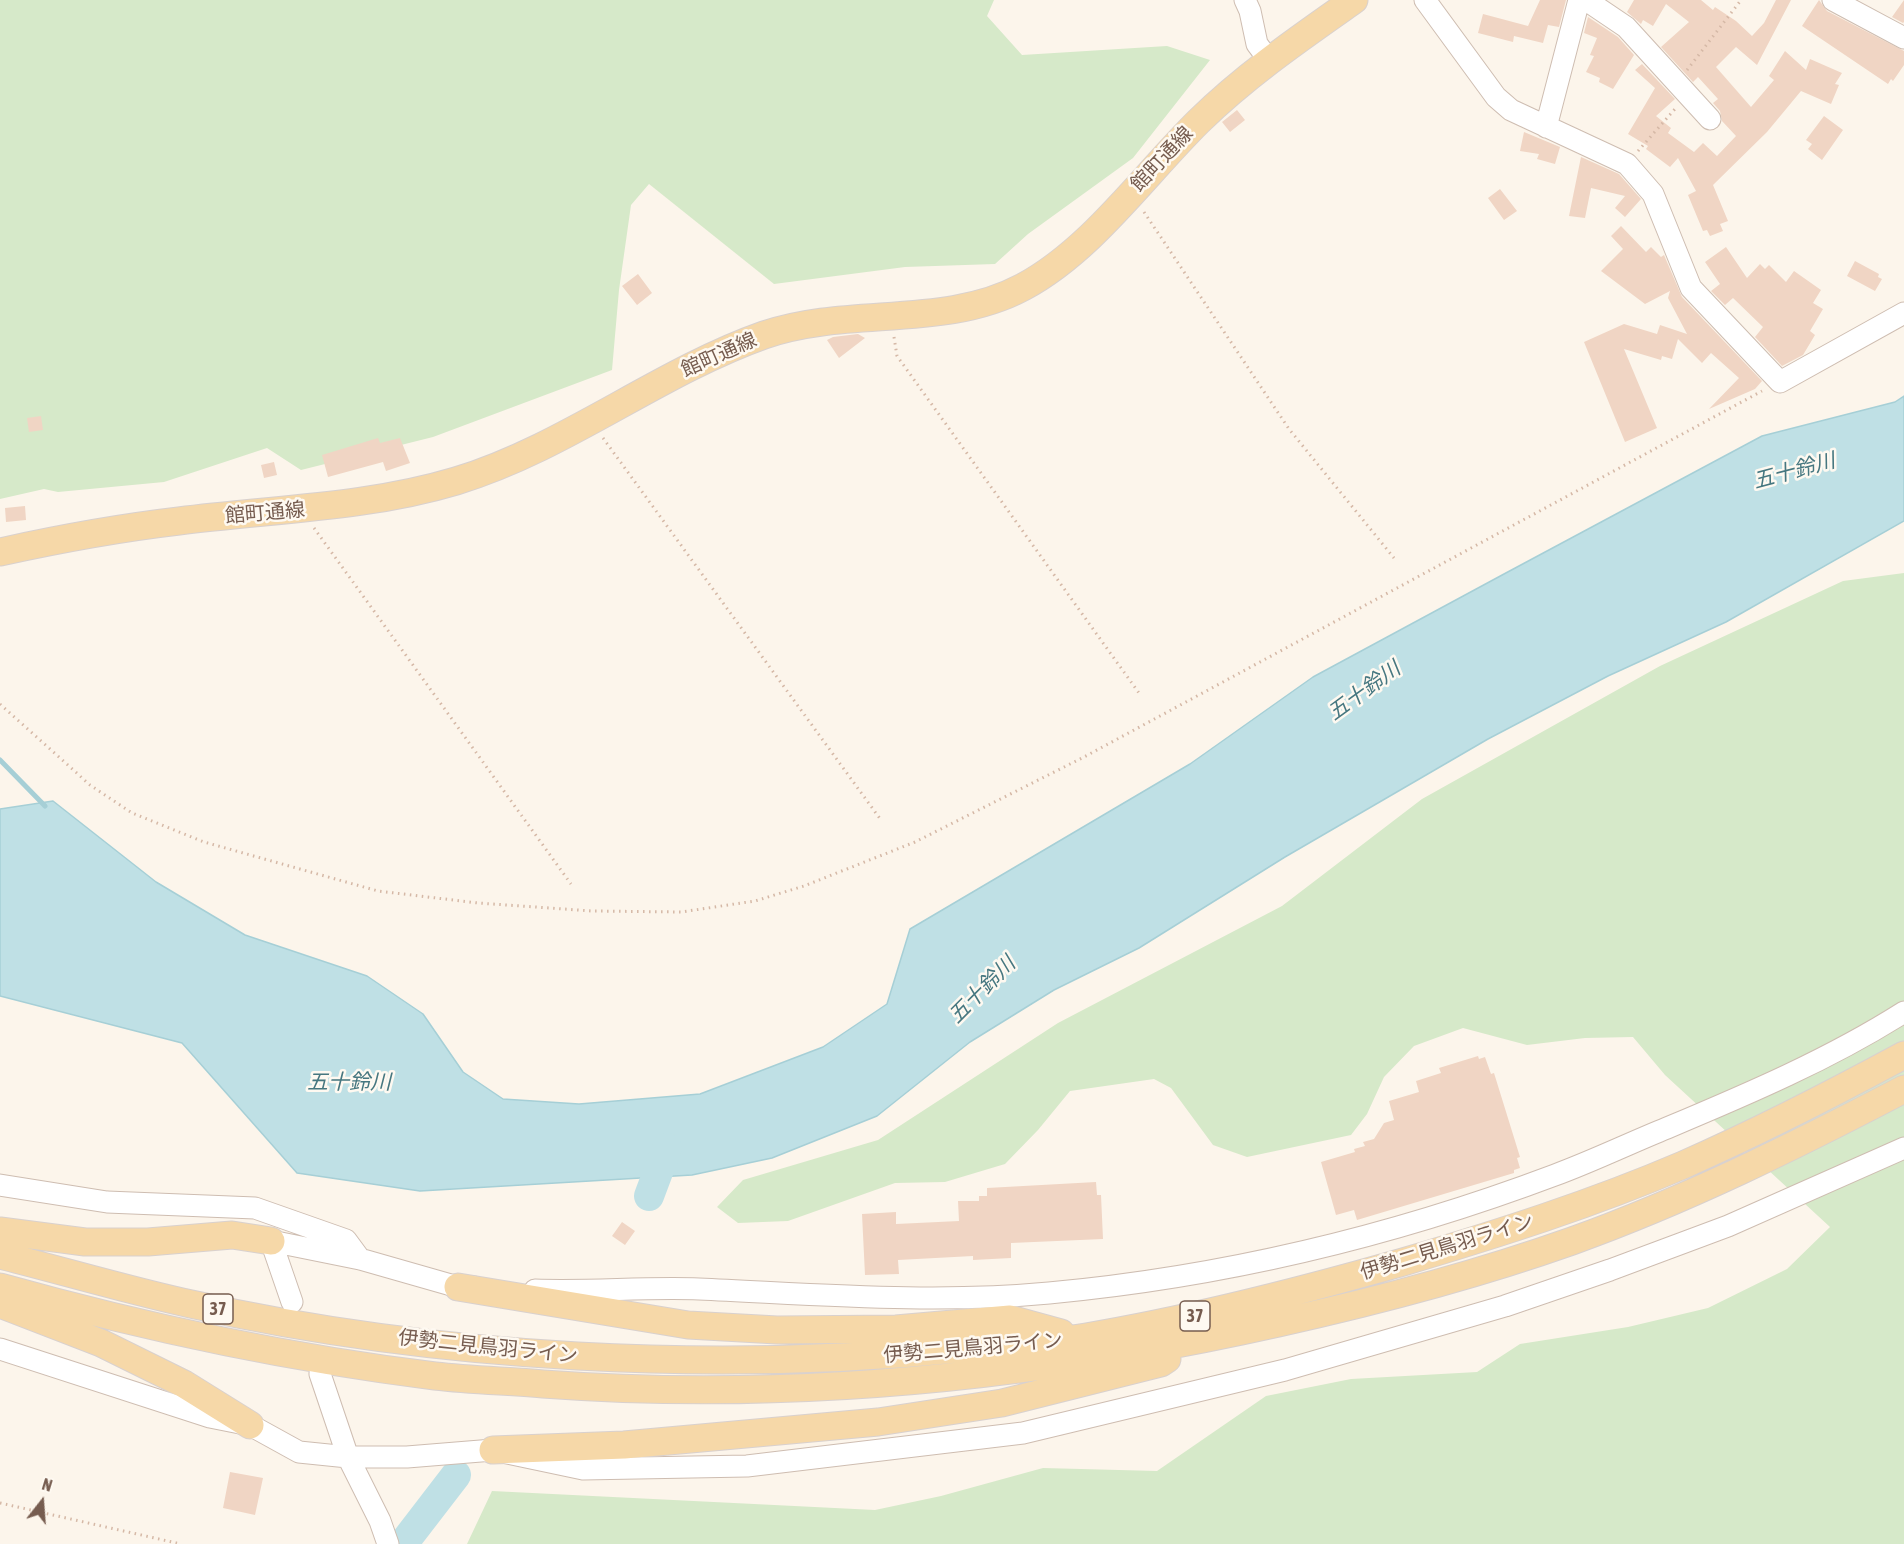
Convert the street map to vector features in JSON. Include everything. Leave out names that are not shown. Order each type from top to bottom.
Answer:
[{"type":"main road","name":"館町通線","points":[[0,552],[54,540],[180,520],[311,509],[402,496],[460,480],[543,446],[687,368],[764,335],[800,325],[891,314],[947,312],[983,303],[1022,288],[1055,266],[1131,193],[1197,123],[1269,60],[1354,0]]},
{"type":"main road","name":"伊勢二見鳥羽ライン","points":[[0,1255],[192,1305],[317,1327],[441,1344],[604,1358],[749,1360],[893,1356],[1081,1338],[1210,1312],[1337,1281],[1562,1211],[1681,1166],[1818,1101],[1904,1055]]},
{"type":"main road","name":"伊勢二見鳥羽ライン","points":[[0,1287],[82,1310],[299,1356],[439,1377],[606,1388],[750,1390],[892,1383],[1044,1366],[1194,1342],[1341,1309],[1450,1281],[1575,1240],[1704,1186],[1830,1128],[1904,1089]]},
{"type":"main road","points":[[0,1231],[85,1242],[148,1242],[232,1235],[271,1241]]},
{"type":"main road","points":[[458,1287],[687,1325],[777,1330],[896,1329],[1010,1319],[1081,1338]]},
{"type":"main road","points":[[0,1304],[112,1348],[184,1384],[250,1425]]},
{"type":"main road","points":[[493,1450],[624,1445],[878,1422],[1002,1403],[1161,1364],[1194,1342]]},
{"type":"street","points":[[1245,0],[1250,10],[1257,44],[1269,60]]},
{"type":"street","points":[[1425,0],[1496,97],[1511,110],[1627,164],[1653,194],[1691,288],[1780,382],[1904,313]]},
{"type":"street","points":[[1546,127],[1579,0]]},
{"type":"street","points":[[1586,0],[1626,27],[1710,119]]},
{"type":"street","points":[[1833,0],[1904,38]]},
{"type":"street","points":[[271,1241],[360,1259],[458,1287],[570,1291],[694,1289],[891,1298],[1046,1293],[1193,1276],[1334,1244],[1444,1212],[1555,1175],[1744,1095],[1873,1031],[1904,1012]]},
{"type":"street","points":[[0,1349],[210,1417],[250,1425],[299,1452],[348,1457],[407,1457],[493,1450],[583,1469],[747,1466],[1023,1434],[1285,1370],[1505,1306],[1728,1226],[1904,1148]]},
{"type":"street","points":[[0,1185],[107,1202],[255,1208],[346,1240],[360,1259]]},
{"type":"street","points":[[271,1241],[292,1302]]},
{"type":"street","points":[[320,1374],[348,1457],[380,1521],[388,1544]]},
{"type":"path","points":[[1627,164],[1669,114],[1705,50],[1741,0]]},
{"type":"path","points":[[1131,193],[1289,429],[1394,558]]},
{"type":"path","points":[[891,314],[897,356],[1139,693]]},
{"type":"path","points":[[0,704],[90,785],[132,813],[204,842],[378,891],[478,903],[592,911],[681,912],[755,902],[804,886],[915,842],[1073,762],[1780,382]]},
{"type":"path","points":[[590,420],[881,820]]},
{"type":"path","points":[[311,509],[313,526],[571,884]]},
{"type":"path","points":[[0,1503],[181,1544]]},
{"type":"green space","points":[[0,0],[994,0],[987,16],[1022,55],[1167,46],[1210,60],[1133,158],[1028,234],[995,264],[905,267],[774,284],[649,184],[631,205],[619,290],[612,370],[433,437],[301,470],[267,448],[164,482],[58,492],[44,489],[0,499]]},
{"type":"green space","points":[[1904,573],[1904,1544],[467,1544],[492,1491],[875,1510],[941,1496],[1043,1468],[1157,1471],[1266,1396],[1351,1379],[1477,1372],[1520,1344],[1628,1327],[1708,1308],[1787,1269],[1830,1227],[1665,1075],[1633,1037],[1585,1038],[1527,1045],[1463,1028],[1414,1046],[1384,1077],[1367,1114],[1351,1135],[1247,1157],[1213,1145],[1171,1088],[1154,1079],[1070,1091],[1038,1130],[1005,1164],[945,1182],[895,1183],[788,1221],[738,1223],[717,1207],[743,1180],[878,1140],[1058,1023],[1282,906],[1422,799],[1660,666],[1843,581]]},
{"type":"water","name":"五十鈴川","points":[[1904,396],[1904,521],[1726,622],[1608,676],[1488,739],[1285,857],[1139,948],[1054,990],[970,1042],[877,1116],[772,1158],[692,1175],[420,1191],[297,1173],[182,1043],[0,996],[0,809],[53,801],[156,882],[245,935],[367,976],[423,1014],[463,1072],[503,1099],[579,1104],[700,1094],[823,1047],[887,1004],[910,929],[1190,764],[1313,677],[1762,436],[1895,402]]},
{"type":"building","points":[[1540,0],[1566,0],[1559,27],[1548,25],[1543,43],[1514,36],[1513,42],[1478,33],[1483,14],[1528,26]]},
{"type":"building","points":[[1634,0],[1701,0],[1713,10],[1715,7],[1736,21],[1752,36],[1764,23],[1776,0],[1791,0],[1757,65],[1736,47],[1716,67],[1751,107],[1774,80],[1769,76],[1785,51],[1806,70],[1810,59],[1842,73],[1835,84],[1839,85],[1831,104],[1801,91],[1767,132],[1713,185],[1728,221],[1720,224],[1723,231],[1710,236],[1707,230],[1703,231],[1688,195],[1696,191],[1678,158],[1670,167],[1646,149],[1648,146],[1628,134],[1655,88],[1635,70],[1642,64],[1675,99],[1656,116],[1671,128],[1668,133],[1694,152],[1703,143],[1717,156],[1736,136],[1722,121],[1720,111],[1713,103],[1718,99],[1698,77],[1693,82],[1661,47],[1689,22],[1666,4],[1653,26],[1643,20],[1641,24],[1627,12]]},
{"type":"building","points":[[1819,0],[1827,11],[1904,51],[1904,65],[1893,81],[1891,79],[1888,84],[1802,26]]},
{"type":"building","points":[[1904,0],[1904,22],[1903,23],[1892,17]]},
{"type":"building","points":[[1588,17],[1618,37],[1634,55],[1613,89],[1599,82],[1600,78],[1586,72],[1594,56],[1590,55],[1597,38],[1584,33]]},
{"type":"building","points":[[1237,110],[1245,120],[1230,132],[1222,122]]},
{"type":"building","points":[[1824,116],[1843,130],[1822,160],[1808,149],[1812,144],[1806,140]]},
{"type":"building","points":[[1524,132],[1560,147],[1555,164],[1537,159],[1539,154],[1520,151]]},
{"type":"building","points":[[1581,157],[1619,174],[1641,199],[1625,217],[1615,208],[1625,196],[1591,188],[1585,218],[1569,216]]},
{"type":"building","points":[[1500,189],[1517,211],[1504,220],[1488,198]]},
{"type":"building","points":[[1621,226],[1646,252],[1651,247],[1661,257],[1664,255],[1682,297],[1762,381],[1755,389],[1709,409],[1739,378],[1711,353],[1702,363],[1678,339],[1672,359],[1662,356],[1661,360],[1624,349],[1657,428],[1625,442],[1584,342],[1624,324],[1657,334],[1660,325],[1687,334],[1668,298],[1670,291],[1645,304],[1601,271],[1623,249],[1611,236]]},
{"type":"building","points":[[1726,247],[1747,278],[1760,264],[1765,269],[1769,265],[1786,282],[1794,271],[1821,290],[1813,303],[1823,309],[1810,331],[1815,335],[1803,355],[1782,366],[1755,337],[1763,327],[1733,298],[1725,305],[1711,291],[1720,284],[1705,262]]},
{"type":"building","points":[[1855,261],[1879,274],[1878,277],[1882,279],[1875,291],[1847,276]]},
{"type":"building","points":[[638,274],[652,293],[637,305],[622,286]]},
{"type":"building","points":[[858,334],[865,338],[839,358],[827,340],[833,337]]},
{"type":"building","points":[[41,416],[43,430],[29,432],[27,418]]},
{"type":"building","points":[[378,438],[380,443],[400,438],[410,463],[386,471],[383,462],[328,477],[322,455]]},
{"type":"building","points":[[274,462],[277,475],[264,478],[261,465]]},
{"type":"building","points":[[25,506],[26,520],[6,522],[5,508]]},
{"type":"building","points":[[1478,1056],[1479,1059],[1485,1057],[1491,1074],[1494,1073],[1520,1157],[1517,1158],[1520,1168],[1514,1170],[1514,1173],[1357,1220],[1354,1210],[1336,1215],[1321,1162],[1355,1152],[1354,1149],[1365,1146],[1363,1142],[1374,1139],[1384,1123],[1394,1120],[1389,1101],[1419,1092],[1416,1081],[1441,1073],[1439,1068]]},
{"type":"building","points":[[1096,1182],[1097,1195],[1101,1195],[1103,1239],[1011,1243],[1011,1258],[973,1260],[973,1256],[898,1260],[899,1274],[865,1275],[862,1214],[896,1212],[896,1224],[959,1221],[958,1201],[979,1201],[979,1196],[987,1196],[987,1188]]},
{"type":"building","points":[[622,1222],[635,1231],[625,1245],[612,1236]]},
{"type":"building","points":[[230,1472],[263,1478],[255,1515],[223,1508]]},
{"type":"waterway","points":[[0,760],[45,806]]},
{"type":"waterway","points":[[649,1196],[667,1148]]},
{"type":"waterway","points":[[403,1544],[456,1475]]}]
